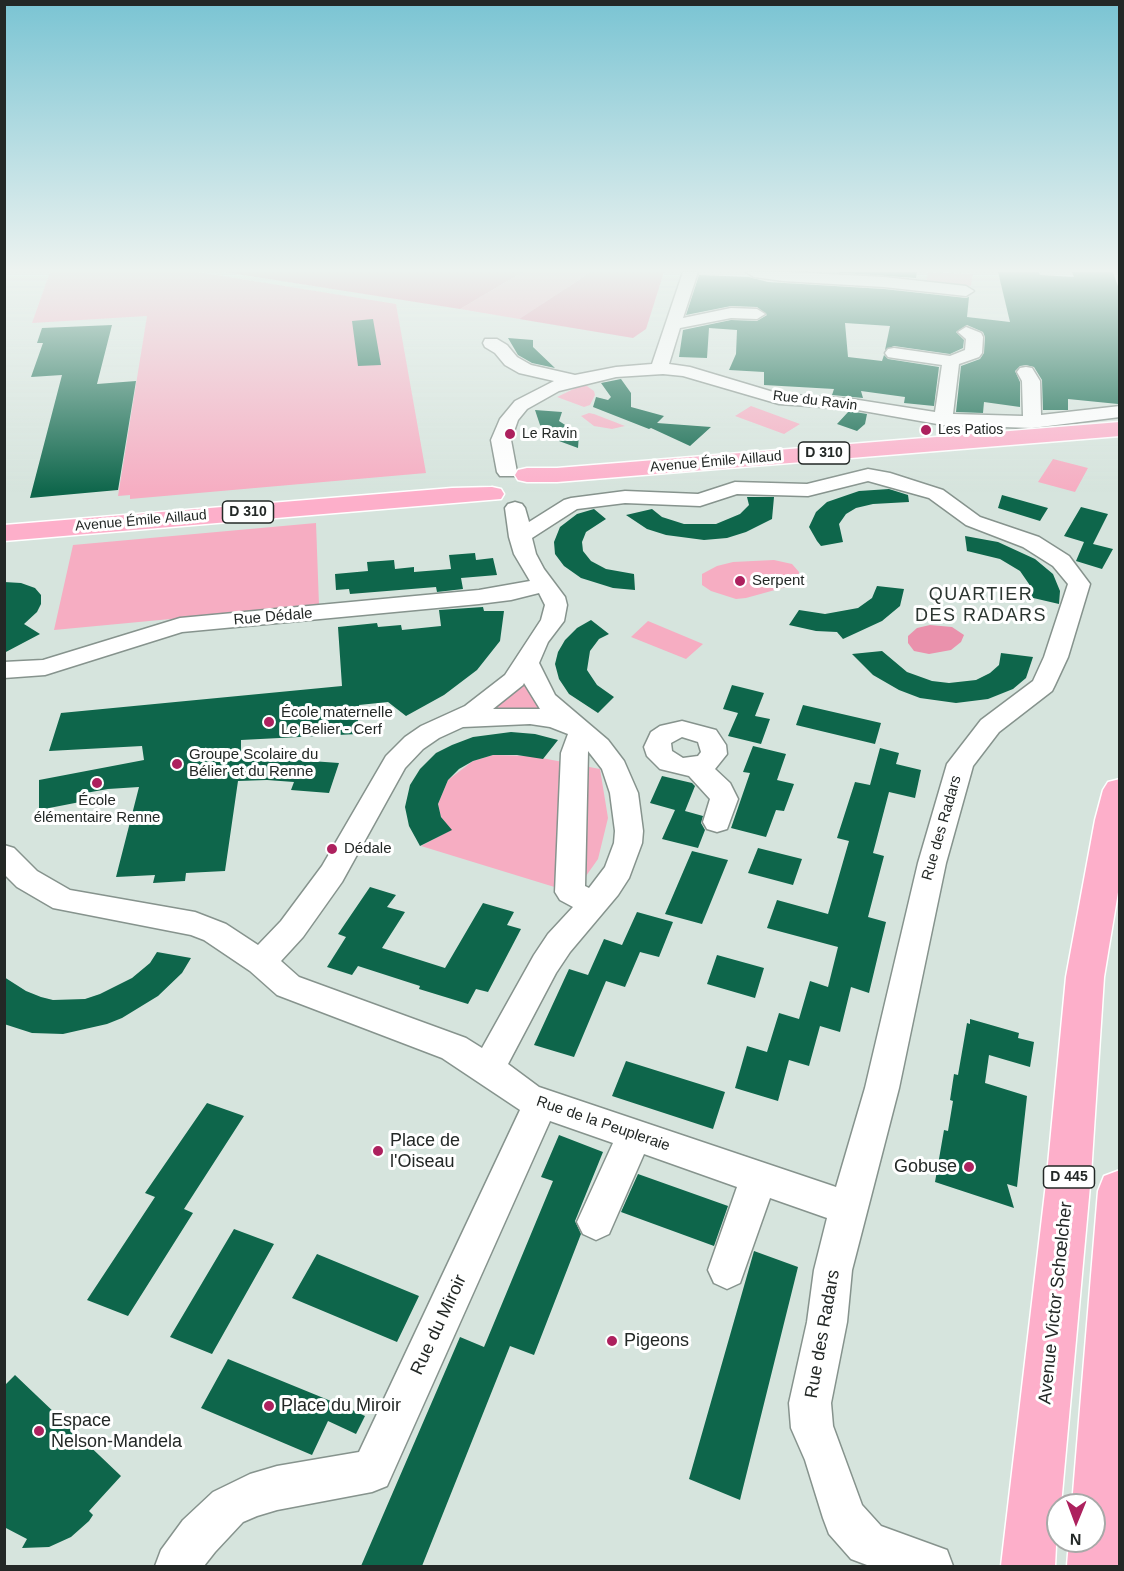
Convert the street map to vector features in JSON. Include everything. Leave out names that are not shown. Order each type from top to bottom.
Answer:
[{"type":"main road","name":"Avenue Émile Aillaud","points":[[4,533],[511,489],[557,475],[1119,429]]},
{"type":"main road","name":"Avenue Émile Aillaud","points":[[4,522],[511,489],[1119,440]]},
{"type":"main road","name":"Avenue Victor Schœlcher","points":[[1028,1566],[1070,1175],[1085,977],[1119,790]]},
{"type":"main road","points":[[1094,1566],[1119,1191]]},
{"type":"street","points":[[496,345],[501,348],[511,361],[525,369],[574,380]]},
{"type":"street","points":[[659,369],[667,345]]},
{"type":"street","points":[[894,353],[951,361],[973,353],[974,345]]},
{"type":"street","points":[[943,419],[951,361]]},
{"type":"street","name":"Rue du Ravin","points":[[511,489],[501,440],[509,419],[521,405],[554,387],[574,380],[616,372],[659,369],[696,374],[778,399],[852,404],[943,419],[1032,422],[1119,411]]},
{"type":"street","points":[[1026,372],[1031,381],[1032,422]]},
{"type":"street","name":"Rue des Radars","points":[[520,537],[571,504],[646,496],[700,500],[735,488],[808,490],[868,475],[892,479],[936,494],[973,521],[1038,546],[1061,561],[1079,584],[1056,657],[1043,685],[990,726],[960,764],[932,863],[882,1088],[833,1270],[827,1322],[810,1403],[812,1428],[825,1456],[845,1518],[867,1543],[915,1562]]},
{"type":"street","points":[[4,855],[27,879],[63,900],[195,924],[215,932],[261,962],[288,986],[444,1043],[488,1069],[555,950],[608,887],[619,870],[628,843],[629,831],[626,802],[615,767],[599,746],[546,700],[531,674],[537,641],[548,629],[555,614],[554,597],[534,571],[520,537],[511,489]]},
{"type":"street","name":"Rue Dédale","points":[[4,670],[45,667],[180,625],[478,597],[511,593],[546,584]]},
{"type":"street","points":[[261,962],[292,929],[332,874],[395,762],[429,732],[474,712],[514,680],[531,674]]},
{"type":"street","points":[[460,719],[530,716],[555,719],[579,730]]},
{"type":"street","points":[[682,729],[707,736],[713,745],[714,754],[707,762],[696,767],[675,765],[660,756],[657,747],[660,738],[669,732],[682,729]]},
{"type":"street","points":[[579,730],[574,753],[570,892],[594,904]]},
{"type":"street","points":[[615,767],[660,756]]},
{"type":"street","points":[[696,767],[720,790],[724,799],[717,822]]},
{"type":"street","name":"Rue de la Peupleraie","points":[[488,1069],[528,1098],[759,1176],[845,1223]]},
{"type":"street","name":"Rue du Miroir","points":[[177,1566],[199,1536],[228,1508],[250,1496],[277,1488],[372,1471],[541,1103]]},
{"type":"street","points":[[596,1222],[634,1135]]},
{"type":"street","points":[[727,1270],[759,1176]]},
{"type":"shaded area","points":[[142,345],[403,345],[426,473],[130,499],[130,495],[118,496]]},
{"type":"shaded area","points":[[584,384],[594,391],[595,395],[590,405],[584,407],[557,397]]},
{"type":"shaded area","points":[[751,406],[800,424],[784,434],[735,416]]},
{"type":"shaded area","points":[[589,413],[625,426],[612,429],[594,426],[581,416]]},
{"type":"shaded area","points":[[1053,459],[1088,468],[1075,492],[1038,482]]},
{"type":"shaded area","points":[[316,523],[319,605],[54,630],[73,545]]},
{"type":"shaded area","points":[[774,560],[792,564],[799,572],[798,580],[793,585],[736,599],[711,591],[702,585],[702,574],[717,566],[733,562]]},
{"type":"shaded area","points":[[648,621],[703,644],[686,659],[631,637]]},
{"type":"shaded area","points":[[930,625],[952,627],[964,635],[961,642],[951,650],[929,654],[914,651],[908,643],[908,636],[917,628]]},
{"type":"shaded area","points":[[525,680],[550,711],[492,711],[492,707]]},
{"type":"shaded area","points":[[493,755],[531,756],[600,769],[608,818],[598,859],[574,893],[421,846],[451,830],[441,817],[438,804],[448,780],[473,761]]},
{"type":"building","points":[[42,345],[107,345],[97,384],[136,381],[118,490],[30,498],[62,375],[31,377]]},
{"type":"building","points":[[355,345],[378,345],[381,365],[358,366]]},
{"type":"building","points":[[512,345],[533,345],[555,368],[532,363],[518,355]]},
{"type":"building","points":[[681,345],[708,345],[707,358],[679,357]]},
{"type":"building","points":[[736,345],[847,345],[848,357],[882,361],[884,355],[888,359],[939,367],[934,406],[904,403],[905,397],[861,391],[863,398],[832,395],[834,389],[764,385],[764,372],[729,370],[736,354]]},
{"type":"building","points":[[886,345],[963,345],[963,348],[950,354],[894,346],[885,350]]},
{"type":"building","points":[[984,345],[1119,345],[1118,404],[1068,399],[1068,410],[1043,410],[1042,380],[1034,367],[1026,365],[1020,366],[1015,371],[1020,382],[1020,407],[984,402],[983,413],[956,412],[961,366],[980,359],[984,353]]},
{"type":"building","points":[[621,379],[631,393],[631,407],[664,416],[657,423],[711,427],[690,446],[651,428],[593,407],[596,397],[608,400],[611,397],[601,383]]},
{"type":"building","points":[[535,410],[562,412],[559,421],[579,434],[578,448],[559,441],[547,433],[540,425]]},
{"type":"building","points":[[849,411],[867,414],[865,424],[857,431],[837,424]]},
{"type":"building","points":[[889,489],[908,495],[909,502],[873,504],[856,508],[846,514],[839,524],[843,542],[821,546],[817,541],[809,527],[816,512],[827,502],[859,491]]},
{"type":"building","points":[[1002,495],[1048,508],[1040,521],[998,508]]},
{"type":"building","points":[[747,497],[774,497],[772,519],[746,532],[727,538],[704,540],[666,535],[647,529],[626,515],[652,509],[662,517],[684,524],[716,524],[740,514],[749,505]]},
{"type":"building","points":[[1081,507],[1108,514],[1093,544],[1113,549],[1102,569],[1076,561],[1084,542],[1064,536]]},
{"type":"building","points":[[594,509],[606,519],[586,532],[582,542],[583,551],[591,561],[606,569],[634,574],[635,590],[613,588],[581,578],[564,566],[555,554],[554,542],[560,527],[577,514]]},
{"type":"building","points":[[965,536],[998,542],[1035,559],[1053,574],[1060,591],[1059,604],[1029,597],[1029,584],[1020,571],[1000,559],[967,551]]},
{"type":"building","points":[[475,553],[476,560],[493,558],[497,575],[461,578],[463,589],[437,592],[436,587],[350,594],[349,589],[336,590],[335,574],[368,571],[367,562],[394,560],[395,569],[414,567],[414,572],[451,569],[449,555]]},
{"type":"building","points":[[4,582],[21,583],[35,588],[41,595],[41,604],[37,612],[24,624],[40,634],[4,653]]},
{"type":"building","points":[[877,586],[904,589],[900,606],[882,621],[843,639],[837,632],[816,631],[789,625],[799,610],[825,614],[858,608],[872,598]]},
{"type":"building","points":[[483,607],[484,611],[504,611],[500,641],[477,670],[444,695],[406,716],[388,702],[359,705],[357,734],[241,740],[241,756],[339,763],[329,793],[291,790],[294,782],[238,781],[225,871],[186,873],[185,881],[153,883],[155,875],[116,877],[139,787],[80,794],[80,802],[39,810],[39,780],[144,760],[142,746],[49,751],[61,713],[342,686],[338,627],[377,623],[378,627],[401,625],[402,630],[441,626],[439,610]]},
{"type":"building","points":[[591,620],[609,634],[599,639],[590,651],[587,670],[597,685],[614,697],[598,713],[569,694],[559,679],[555,664],[558,652],[565,640],[577,628]]},
{"type":"building","points":[[882,651],[907,672],[932,681],[949,683],[976,680],[990,673],[999,665],[1001,653],[1033,657],[1026,678],[1013,689],[988,699],[956,703],[920,698],[899,690],[873,675],[852,654]]},
{"type":"building","points":[[732,685],[764,693],[755,716],[770,719],[761,744],[728,736],[738,713],[723,709]]},
{"type":"building","points":[[803,705],[881,723],[875,744],[796,725]]},
{"type":"building","points":[[511,732],[535,734],[558,740],[543,759],[517,755],[493,755],[473,761],[459,769],[448,780],[438,804],[441,817],[452,830],[420,846],[409,826],[405,807],[410,785],[420,769],[436,753],[452,745],[473,737]]},
{"type":"building","points":[[753,746],[786,754],[777,780],[794,784],[784,811],[776,810],[766,837],[731,828],[750,773],[743,772]]},
{"type":"building","points":[[880,748],[899,753],[896,764],[921,770],[915,798],[889,792],[873,853],[884,856],[868,917],[886,922],[869,993],[851,987],[840,1032],[820,1026],[809,1066],[789,1060],[778,1101],[735,1088],[747,1046],[767,1052],[779,1013],[799,1019],[810,981],[828,987],[838,947],[767,928],[777,900],[828,914],[849,841],[837,838],[855,782],[870,785]]},
{"type":"building","points":[[662,776],[692,783],[695,786],[685,811],[703,816],[701,823],[705,830],[698,848],[662,839],[675,810],[650,803]]},
{"type":"building","points":[[758,848],[802,859],[793,885],[748,873]]},
{"type":"building","points":[[692,851],[728,860],[702,924],[665,914]]},
{"type":"building","points":[[370,887],[396,895],[387,907],[405,912],[382,948],[445,968],[483,903],[514,912],[507,925],[521,929],[488,992],[476,989],[468,1004],[419,989],[420,986],[358,966],[352,975],[327,967],[346,937],[338,934]]},
{"type":"building","points":[[637,912],[673,922],[659,957],[640,952],[625,987],[606,981],[574,1057],[534,1045],[569,969],[588,975],[604,939],[622,945]]},
{"type":"building","points":[[157,952],[191,958],[182,973],[158,996],[122,1018],[107,1024],[63,1034],[32,1033],[4,1024],[4,977],[26,991],[41,997],[53,1000],[85,999],[132,978],[150,963]]},
{"type":"building","points":[[717,955],[764,968],[755,998],[707,984]]},
{"type":"building","points":[[970,1019],[1019,1033],[1018,1038],[1034,1042],[1030,1067],[989,1055],[985,1083],[1027,1096],[1017,1187],[1007,1184],[1014,1208],[935,1182],[944,1130],[948,1131],[953,1101],[950,1100],[954,1074],[958,1075],[967,1023],[970,1024]]},
{"type":"building","points":[[626,1061],[725,1092],[713,1129],[612,1096]]},
{"type":"building","points":[[207,1103],[244,1116],[184,1209],[193,1213],[128,1316],[87,1300],[155,1197],[145,1193]]},
{"type":"building","points":[[559,1135],[603,1152],[575,1221],[581,1234],[534,1355],[510,1346],[422,1566],[361,1566],[460,1337],[484,1347],[553,1181],[541,1177]]},
{"type":"building","points":[[638,1174],[728,1206],[714,1246],[621,1212]]},
{"type":"building","points":[[234,1229],[274,1244],[212,1354],[170,1337]]},
{"type":"building","points":[[754,1251],[798,1267],[740,1500],[689,1479]]},
{"type":"building","points":[[317,1254],[419,1296],[397,1342],[292,1298]]},
{"type":"building","name":"Place du Miroir","points":[[228,1359],[365,1416],[356,1434],[328,1421],[312,1455],[201,1408]]},
{"type":"building","name":"Espace Nelson-Mandela","points":[[15,1375],[121,1476],[89,1511],[93,1515],[89,1521],[71,1537],[49,1547],[22,1548],[27,1539],[4,1527],[4,1386]]},
{"type":"place","name":"Les Patios","points":[[926,430]]},
{"type":"place","name":"Le Ravin","points":[[510,434]]},
{"type":"place","name":"Serpent","points":[[740,581]]},
{"type":"place","name":"École maternelle Le Belier - Cerf","points":[[269,722]]},
{"type":"place","name":"Groupe Scolaire du Bélier et du Renne","points":[[177,764]]},
{"type":"place","name":"École élémentaire Renne","points":[[97,783]]},
{"type":"place","name":"Dédale","points":[[332,849]]},
{"type":"place","name":"Place de l'Oiseau","points":[[378,1151]]},
{"type":"place","name":"Gobuse","points":[[969,1167]]},
{"type":"place","name":"Pigeons","points":[[612,1341]]},
{"type":"place","name":"Place du Miroir","points":[[269,1406]]},
{"type":"place","name":"Espace Nelson-Mandela","points":[[39,1431]]},
{"type":"district","name":"QUARTIER DES RADARS","points":[[981,605]]}]
